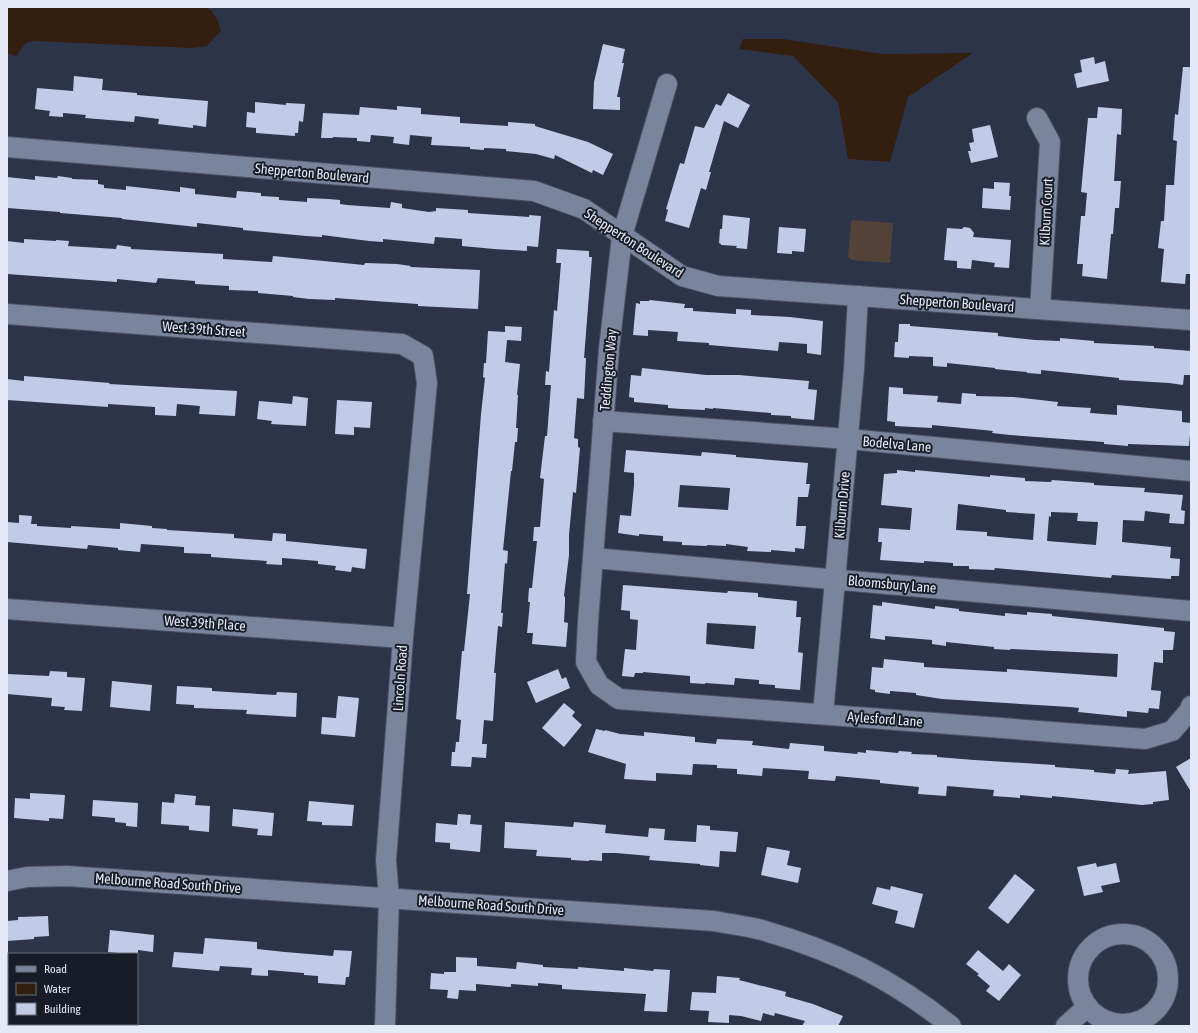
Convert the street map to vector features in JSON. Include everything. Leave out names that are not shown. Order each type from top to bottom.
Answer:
[{"type":"street","name":"Teddington Way","points":[[586,662],[609,349],[622,236],[668,84]]},
{"type":"street","name":"Kilburn Court","points":[[1037,118],[1050,142],[1040,309]]},
{"type":"street","name":"Shepperton Boulevard","points":[[7,147],[534,191],[584,209],[682,276],[718,286],[1191,320]]},
{"type":"street","name":"Kilburn Drive","points":[[823,714],[854,368],[858,296]]},
{"type":"street","name":"West 39th Street","points":[[7,314],[402,344]]},
{"type":"street","name":"Lincoln Road","points":[[385,1026],[389,898],[386,860],[403,638],[427,383],[423,356],[402,344]]},
{"type":"street","name":"Bodelva Lane","points":[[603,421],[848,439],[1191,471]]},
{"type":"street","name":"Bloomsbury Lane","points":[[593,558],[1191,611]]},
{"type":"street","name":"West 39th Place","points":[[7,609],[403,638]]},
{"type":"street","name":"Aylesford Lane","points":[[586,662],[599,685],[619,698],[823,714],[1145,738],[1172,731],[1191,708]]},
{"type":"street","name":"Melbourne Road South Drive","points":[[7,881],[27,877],[67,876],[678,917],[714,921],[760,930],[806,944],[860,966],[890,982],[924,1005],[951,1026]]},
{"type":"street","points":[[1120,934],[1134,935],[1149,942],[1161,954],[1167,970],[1168,986],[1164,999],[1159,1007],[1146,1018],[1131,1024],[1118,1025],[1102,1020],[1087,1006],[1079,989],[1077,980],[1078,970],[1081,960],[1086,952],[1098,941],[1120,934]]},
{"type":"street","points":[[1066,1026],[1087,1006]]},
{"type":"shaded area","points":[[853,220],[893,223],[890,263],[851,260],[848,257],[851,222]]},
{"type":"water","points":[[7,7],[203,7],[211,10],[218,21],[221,31],[207,46],[192,48],[34,41],[26,43],[16,56],[7,53]]},
{"type":"water","points":[[743,39],[783,39],[882,54],[973,53],[908,97],[890,162],[848,159],[838,102],[793,56],[739,49]]},
{"type":"building","points":[[603,44],[625,49],[622,63],[624,63],[617,97],[620,97],[620,110],[593,109],[594,82]]},
{"type":"building","points":[[1094,57],[1095,64],[1105,61],[1109,81],[1077,88],[1074,74],[1082,72],[1080,60]]},
{"type":"building","points":[[1183,67],[1191,67],[1191,274],[1186,274],[1185,284],[1161,282],[1164,249],[1158,248],[1161,221],[1164,221],[1166,185],[1174,185],[1177,141],[1173,140],[1175,114],[1178,115]]},
{"type":"building","points":[[74,76],[103,79],[102,90],[137,93],[137,95],[208,101],[206,127],[193,125],[193,128],[158,124],[159,119],[135,116],[134,122],[85,118],[86,115],[63,113],[63,117],[49,116],[50,111],[35,109],[37,88],[73,91]]},
{"type":"building","points":[[728,93],[750,105],[738,128],[724,121],[709,172],[711,172],[706,190],[701,188],[689,228],[665,221],[668,210],[666,209],[680,163],[684,164],[695,126],[704,128],[716,104],[721,106]]},
{"type":"building","points":[[255,102],[286,105],[286,103],[305,104],[303,122],[299,121],[298,133],[295,133],[295,136],[256,133],[256,128],[246,127],[247,112],[255,113]]},
{"type":"building","points":[[397,106],[421,108],[421,114],[460,117],[460,123],[508,126],[508,122],[535,124],[535,126],[588,142],[613,154],[603,175],[593,170],[592,173],[555,155],[554,159],[536,154],[506,151],[506,149],[484,148],[484,150],[470,149],[470,147],[431,145],[432,137],[410,135],[409,145],[393,143],[394,137],[371,135],[370,142],[357,141],[357,138],[321,138],[323,113],[359,115],[360,107],[397,110]]},
{"type":"building","points":[[1098,107],[1122,109],[1121,135],[1117,134],[1114,181],[1121,181],[1119,208],[1115,208],[1107,279],[1082,276],[1083,264],[1077,264],[1081,216],[1085,216],[1087,193],[1081,192],[1088,118],[1097,118]]},
{"type":"building","points":[[990,125],[998,157],[971,163],[968,151],[971,151],[969,143],[974,142],[972,129]]},
{"type":"building","points":[[35,176],[57,178],[58,176],[72,179],[98,180],[98,184],[104,185],[104,188],[126,190],[126,186],[180,192],[180,187],[195,189],[195,194],[236,198],[237,191],[261,193],[261,196],[279,197],[279,200],[307,202],[307,198],[328,199],[340,200],[340,204],[390,208],[391,202],[402,204],[402,208],[429,212],[436,211],[436,208],[468,210],[468,213],[529,217],[529,215],[541,216],[538,247],[527,246],[527,251],[462,246],[462,239],[435,237],[434,244],[383,239],[383,242],[369,241],[322,235],[322,237],[306,236],[243,230],[243,228],[197,223],[197,227],[122,218],[7,208],[7,177],[35,180]]},
{"type":"building","points":[[994,182],[1010,183],[1010,210],[982,208],[983,188],[994,189]]},
{"type":"building","points":[[723,215],[750,218],[747,249],[736,248],[737,246],[721,245],[719,243]]},
{"type":"building","points":[[779,227],[806,229],[804,252],[792,251],[792,254],[777,253]]},
{"type":"building","points":[[964,227],[970,228],[974,233],[973,237],[1011,240],[1009,268],[994,267],[995,263],[972,260],[971,269],[957,268],[957,261],[944,260],[947,228],[962,229]]},
{"type":"building","points":[[24,239],[69,241],[68,246],[116,249],[117,245],[131,247],[131,249],[223,254],[223,259],[272,262],[273,256],[364,265],[365,263],[397,264],[411,266],[410,267],[480,270],[478,309],[418,306],[418,304],[335,298],[335,300],[309,299],[258,293],[258,291],[229,290],[229,286],[195,284],[195,281],[158,278],[156,283],[117,279],[117,282],[7,274],[7,241],[24,243]]},
{"type":"building","points":[[557,249],[589,251],[589,257],[592,257],[584,358],[586,358],[584,399],[577,398],[574,438],[578,439],[578,447],[580,448],[576,493],[573,492],[569,535],[569,555],[564,596],[564,622],[568,623],[566,647],[532,644],[533,633],[527,633],[530,602],[528,602],[529,588],[532,588],[537,541],[533,541],[534,527],[540,527],[544,479],[540,478],[545,436],[547,436],[551,385],[545,385],[546,371],[549,372],[554,310],[557,311],[561,263],[556,263]]},
{"type":"building","points":[[650,300],[685,304],[684,308],[693,308],[693,311],[736,314],[736,309],[751,310],[751,315],[790,317],[823,321],[821,355],[807,353],[807,344],[779,342],[778,351],[677,341],[678,332],[648,330],[648,336],[633,335],[636,303],[640,304],[640,301]]},
{"type":"building","points":[[899,324],[998,333],[998,336],[1035,340],[1060,341],[1060,338],[1094,341],[1094,343],[1154,346],[1154,348],[1191,351],[1191,375],[1184,375],[1183,385],[1119,380],[1119,378],[1041,370],[1041,374],[947,363],[947,367],[933,366],[933,357],[894,357],[895,342],[898,342]]},
{"type":"building","points":[[505,326],[522,327],[521,341],[507,340],[505,362],[520,364],[517,395],[516,428],[518,428],[517,442],[515,442],[511,471],[503,550],[508,551],[507,564],[505,563],[501,613],[503,613],[502,627],[498,626],[494,673],[496,673],[493,721],[484,720],[482,744],[487,744],[486,758],[472,757],[471,767],[451,766],[452,752],[455,752],[456,742],[459,742],[461,720],[456,719],[462,651],[464,651],[470,594],[467,594],[485,378],[483,377],[484,363],[486,363],[488,331],[505,332]]},
{"type":"building","points":[[642,368],[706,375],[739,375],[809,381],[808,389],[817,390],[814,420],[791,418],[791,416],[771,415],[771,413],[713,408],[705,408],[705,410],[668,408],[668,405],[634,402],[634,398],[629,397],[631,375],[641,376]]},
{"type":"building","points":[[24,376],[110,383],[109,384],[237,391],[235,416],[199,414],[200,406],[177,404],[176,416],[155,415],[155,407],[108,404],[108,407],[7,400],[7,379],[24,381]]},
{"type":"building","points":[[889,387],[903,388],[903,394],[938,396],[937,402],[961,404],[962,393],[976,394],[976,396],[1013,397],[1058,402],[1057,406],[1091,408],[1090,413],[1117,415],[1117,405],[1182,411],[1182,422],[1191,423],[1189,446],[1128,444],[1128,446],[1104,444],[1104,442],[1010,435],[992,433],[993,431],[932,425],[932,428],[895,426],[895,422],[887,421]]},
{"type":"building","points":[[293,396],[308,398],[306,426],[271,424],[272,421],[257,419],[259,401],[292,404]]},
{"type":"building","points":[[337,400],[372,402],[370,428],[354,427],[354,435],[335,434]]},
{"type":"building","points":[[626,450],[701,456],[702,452],[736,455],[736,457],[808,463],[806,484],[810,484],[808,497],[798,497],[796,526],[806,526],[804,549],[795,548],[795,552],[771,550],[771,552],[747,551],[748,547],[726,544],[726,546],[682,545],[682,542],[663,541],[663,536],[639,534],[639,536],[618,533],[620,515],[631,516],[634,473],[624,472]],"holes":[[[680,485],[730,488],[728,510],[678,507]]]},
{"type":"building","points":[[897,470],[915,472],[915,470],[990,477],[990,475],[1025,478],[1025,481],[1051,482],[1052,480],[1094,483],[1094,485],[1145,488],[1144,492],[1183,495],[1181,510],[1185,511],[1184,524],[1169,523],[1170,514],[1145,511],[1144,521],[1123,520],[1122,542],[1171,547],[1170,558],[1180,559],[1179,576],[1171,576],[1171,579],[1112,575],[1111,578],[995,568],[994,570],[969,569],[969,566],[953,566],[953,563],[880,560],[882,542],[878,542],[879,528],[910,530],[912,508],[881,505],[884,474],[897,473]],"holes":[[[958,504],[1006,510],[1006,512],[1035,514],[1033,540],[987,536],[987,532],[956,530]],[[1051,512],[1078,513],[1077,521],[1098,522],[1096,545],[1047,541],[1049,516],[1051,517]]]},
{"type":"building","points":[[19,515],[32,516],[31,524],[37,524],[37,526],[71,528],[71,526],[120,529],[120,523],[152,526],[152,528],[167,530],[234,534],[234,538],[272,541],[273,533],[286,534],[286,541],[367,549],[365,569],[352,567],[351,572],[335,570],[336,566],[318,564],[318,561],[282,558],[282,565],[266,564],[267,561],[211,557],[211,554],[184,553],[184,547],[141,544],[140,552],[88,545],[87,549],[7,542],[7,522],[19,523]]},
{"type":"building","points":[[623,585],[727,593],[728,591],[758,593],[758,597],[797,601],[796,617],[801,617],[798,652],[803,653],[800,690],[775,688],[775,685],[759,684],[759,680],[735,678],[734,685],[690,683],[690,676],[643,672],[635,673],[634,677],[622,676],[625,649],[636,650],[638,620],[630,619],[630,611],[621,610]],"holes":[[[707,623],[756,626],[754,649],[706,644]]]},
{"type":"building","points":[[882,602],[935,609],[935,606],[959,609],[959,611],[1005,616],[1005,613],[1027,615],[1027,612],[1052,614],[1052,616],[1164,628],[1164,631],[1175,632],[1173,650],[1163,650],[1163,663],[1154,662],[1151,690],[1161,691],[1159,709],[1149,708],[1148,713],[1127,711],[1127,717],[1078,712],[1079,708],[1070,707],[942,699],[916,695],[916,693],[890,691],[890,694],[875,692],[875,690],[870,689],[872,667],[883,668],[884,659],[924,663],[924,667],[1007,672],[1007,669],[1117,677],[1118,654],[994,649],[994,647],[946,642],[946,646],[932,644],[932,640],[885,636],[885,640],[870,638],[873,605],[882,606]]},
{"type":"building","points":[[558,669],[562,679],[566,677],[570,688],[536,703],[527,682]]},
{"type":"building","points":[[50,671],[67,672],[67,677],[85,678],[82,711],[64,710],[65,707],[51,706],[52,698],[7,694],[7,674],[49,676]]},
{"type":"building","points":[[112,681],[152,685],[150,711],[110,707]]},
{"type":"building","points":[[177,686],[212,688],[212,691],[276,695],[277,692],[297,693],[296,717],[246,714],[247,710],[194,708],[194,705],[176,704]]},
{"type":"building","points":[[338,696],[359,698],[355,737],[321,734],[322,717],[336,718]]},
{"type":"building","points":[[564,703],[575,712],[572,716],[582,725],[564,747],[542,728]]},
{"type":"building","points":[[596,729],[620,734],[644,736],[644,732],[695,737],[695,742],[716,744],[717,739],[753,741],[752,745],[789,749],[790,743],[824,746],[824,751],[857,754],[858,752],[866,753],[866,750],[898,753],[899,751],[912,752],[911,754],[937,755],[937,757],[1055,765],[1055,767],[1094,770],[1094,772],[1115,774],[1116,769],[1129,770],[1128,774],[1166,771],[1169,800],[1142,805],[1052,796],[1052,798],[1020,795],[1020,798],[993,796],[994,790],[947,786],[946,796],[918,794],[919,787],[880,783],[880,780],[836,776],[835,781],[808,779],[809,771],[763,768],[762,776],[737,774],[737,769],[717,768],[717,765],[693,764],[692,775],[656,773],[656,781],[624,779],[626,764],[588,752]]},
{"type":"building","points":[[1191,758],[1191,792],[1176,767]]},
{"type":"building","points":[[30,793],[65,795],[63,819],[49,818],[49,821],[14,818],[15,798],[30,799]]},
{"type":"building","points":[[175,794],[196,796],[195,805],[210,806],[209,832],[189,830],[189,826],[161,824],[162,802],[174,803]]},
{"type":"building","points":[[93,800],[138,803],[137,827],[126,826],[126,823],[115,822],[115,818],[92,816]]},
{"type":"building","points":[[309,801],[354,805],[352,826],[322,825],[322,822],[307,821]]},
{"type":"building","points":[[233,809],[274,813],[272,836],[257,835],[258,829],[232,826]]},
{"type":"building","points":[[458,814],[471,815],[470,824],[482,825],[480,852],[450,849],[450,843],[435,842],[436,823],[457,825]]},
{"type":"building","points":[[505,822],[573,827],[574,822],[606,825],[605,833],[648,837],[649,828],[665,829],[664,840],[696,842],[697,825],[710,826],[710,830],[738,832],[736,852],[720,851],[719,867],[649,860],[650,856],[616,853],[602,853],[602,861],[571,860],[571,858],[536,856],[537,850],[504,848]]},
{"type":"building","points":[[767,847],[790,851],[787,865],[801,868],[798,883],[761,875]]},
{"type":"building","points":[[1096,863],[1097,867],[1116,863],[1120,882],[1101,886],[1103,892],[1084,896],[1077,867]]},
{"type":"building","points":[[1015,874],[1035,890],[1008,924],[988,908]]},
{"type":"building","points":[[891,886],[923,894],[914,928],[895,923],[898,911],[872,904],[877,887],[890,890]]},
{"type":"building","points":[[48,916],[49,936],[34,937],[34,939],[7,941],[7,921],[18,920],[18,917]]},
{"type":"building","points":[[110,930],[154,935],[153,952],[138,950],[138,953],[108,952]]},
{"type":"building","points":[[205,938],[257,942],[257,949],[285,952],[333,956],[334,950],[352,951],[349,977],[346,977],[345,985],[318,983],[318,976],[304,975],[304,973],[268,970],[268,976],[251,975],[252,968],[220,966],[219,971],[172,967],[174,952],[203,954]]},
{"type":"building","points":[[978,950],[1003,971],[1009,964],[1021,975],[999,1001],[986,991],[990,986],[977,975],[979,974],[966,964]]},
{"type":"building","points":[[456,957],[477,958],[477,966],[516,969],[517,962],[543,965],[543,967],[578,969],[578,967],[624,971],[624,968],[653,971],[654,969],[670,970],[667,1012],[644,1011],[646,994],[562,989],[562,985],[538,983],[538,986],[511,984],[511,987],[476,984],[476,991],[459,990],[458,999],[447,998],[448,990],[430,989],[431,973],[444,974],[444,972],[456,972]]},
{"type":"building","points":[[717,976],[740,978],[739,980],[786,992],[785,996],[813,1004],[843,1016],[838,1026],[802,1026],[805,1021],[775,1013],[774,1016],[763,1013],[761,1021],[741,1016],[729,1015],[729,1023],[708,1022],[709,1011],[690,1010],[692,992],[716,993]]}]
